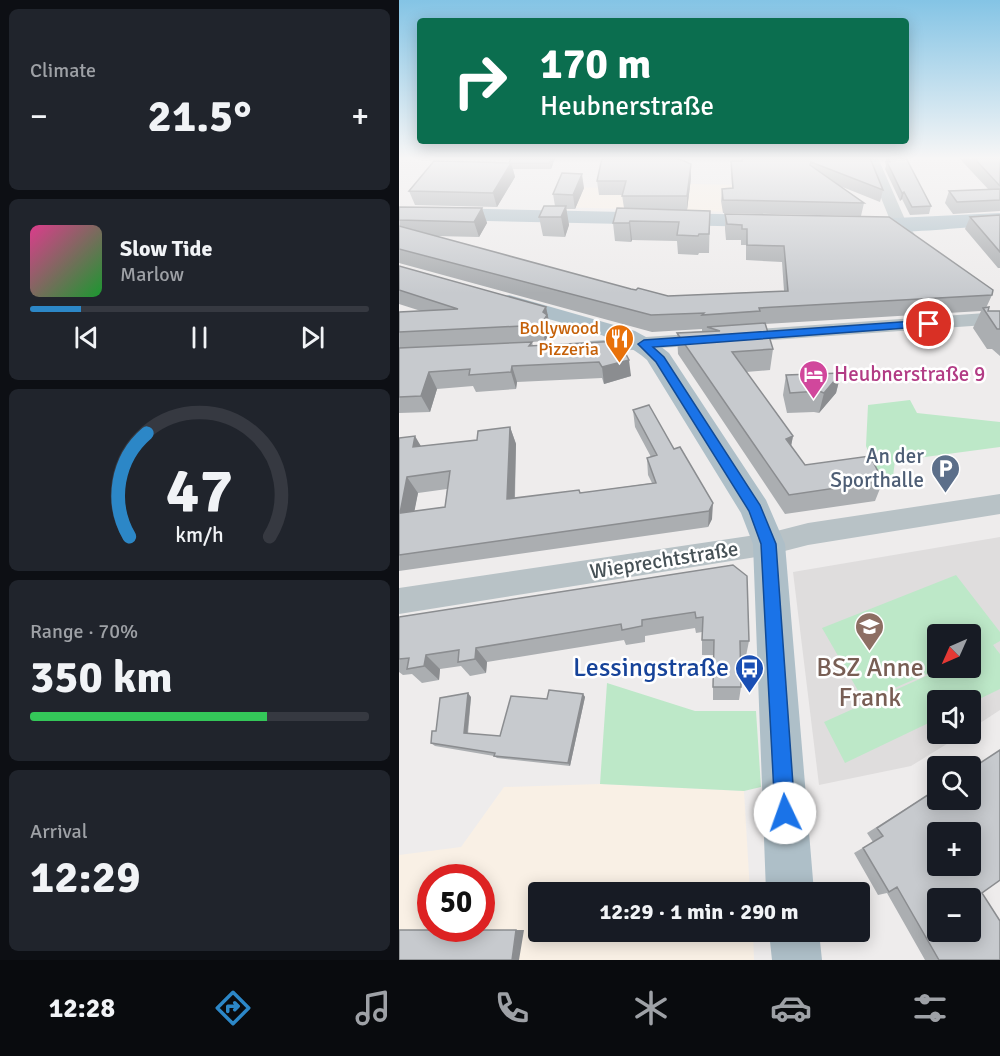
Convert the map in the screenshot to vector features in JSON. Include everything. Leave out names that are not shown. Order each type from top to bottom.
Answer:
[{"type":"main road","points":[[399,213],[779,221]]},
{"type":"main road","points":[[845,224],[900,225],[1000,219]]},
{"type":"main road","points":[[487,296],[620,334],[644,344],[660,359],[755,509],[769,544],[789,882]]},
{"type":"main road","points":[[795,942],[797,960]]},
{"type":"street","points":[[890,203],[900,225],[911,242],[929,255]]},
{"type":"street","points":[[575,348],[1000,318]]},
{"type":"street","name":"Wieprechtstraße","points":[[399,601],[769,544],[808,534],[1000,504]]},
{"type":"shaded area","points":[[557,203],[735,203],[736,212],[555,207]]},
{"type":"shaded area","name":"BSZ Anne Frank","points":[[1000,537],[1000,710],[981,722],[981,690],[927,690],[927,744],[947,744],[911,766],[819,785],[793,572]]},
{"type":"shaded area","points":[[600,784],[744,791],[749,882],[528,882],[528,942],[753,942],[754,960],[399,960],[399,855],[461,847],[504,787]]},
{"type":"green space","points":[[910,400],[917,413],[1000,422],[1000,447],[895,461],[893,476],[878,477],[866,446],[868,405]]},
{"type":"green space","points":[[956,575],[1000,632],[1000,641],[993,645],[1000,654],[1000,689],[981,698],[981,690],[927,690],[927,724],[845,763],[824,722],[927,676],[927,678],[981,678],[981,624],[927,624],[927,674],[864,701],[822,628]]},
{"type":"green space","points":[[607,683],[695,711],[756,711],[761,787],[744,791],[600,784]]},
{"type":"building","points":[[910,203],[929,203],[931,206],[912,207]]},
{"type":"building","points":[[544,206],[566,206],[561,217],[539,217]]},
{"type":"building","points":[[399,207],[482,208],[474,222],[399,220]]},
{"type":"building","points":[[617,208],[710,211],[709,234],[677,235],[679,222],[613,223]]},
{"type":"building","points":[[725,214],[889,217],[993,290],[992,295],[759,308],[760,311],[702,315],[704,313],[651,315],[399,249],[399,226],[631,289],[638,288],[668,296],[788,291],[784,246],[747,245],[747,229],[742,229],[742,225],[727,224]]},
{"type":"building","points":[[1000,215],[1000,252],[970,217]]},
{"type":"building","points":[[399,266],[546,307],[543,312],[547,315],[541,325],[399,332],[399,312],[458,309],[399,290]]},
{"type":"building","points":[[989,307],[988,311],[1000,311],[1000,329],[997,329],[983,308]]},
{"type":"building","points":[[765,323],[773,349],[732,352],[793,436],[786,439],[805,465],[870,456],[883,481],[789,495],[677,333],[720,331],[707,327]]},
{"type":"building","points":[[619,341],[629,360],[602,367],[599,362],[512,366],[511,372],[469,375],[470,369],[429,372],[421,396],[399,397],[399,348],[532,342],[529,346]]},
{"type":"building","points":[[841,373],[824,393],[819,391],[790,393],[786,375]]},
{"type":"building","points":[[649,405],[674,449],[680,447],[713,503],[709,511],[399,555],[399,438],[415,436],[413,447],[477,440],[478,431],[510,427],[507,499],[579,490],[580,493],[656,483],[647,458],[657,455],[633,410]],"holes":[[[450,471],[445,507],[400,513],[407,477]]]},
{"type":"building","points":[[733,565],[747,576],[749,641],[740,641],[741,687],[713,687],[714,640],[702,640],[703,617],[696,618],[695,612],[642,620],[642,626],[622,630],[621,624],[476,648],[475,659],[458,662],[459,650],[426,655],[424,666],[407,669],[409,658],[399,659],[399,617]]},
{"type":"building","points":[[549,690],[583,694],[568,763],[494,756],[495,753],[431,743],[432,731],[436,731],[440,698],[468,693],[464,733],[500,736],[511,696],[547,699]]},
{"type":"building","points":[[1000,750],[1000,880],[982,893],[1000,921],[1000,960],[939,960],[929,942],[981,942],[981,888],[927,888],[927,939],[897,887],[889,892],[863,848],[883,836],[877,828],[927,796],[927,810],[981,810],[981,762]]},
{"type":"building","points":[[399,930],[417,930],[417,942],[495,942],[495,930],[516,930],[512,960],[399,960]]},
{"type":"place","name":"Bollywood Pizzeria","points":[[620,364]]},
{"type":"place","name":"Heubnerstraße 9","points":[[813,400]]},
{"type":"place","name":"An der Sporthalle","points":[[945,494]]},
{"type":"place","name":"BSZ Anne Frank","points":[[870,652]]},
{"type":"place","name":"Lessingstraße","points":[[750,694]]},
{"type":"route","points":[[785,813],[769,544],[755,509],[660,359],[644,344],[929,324]]}]
